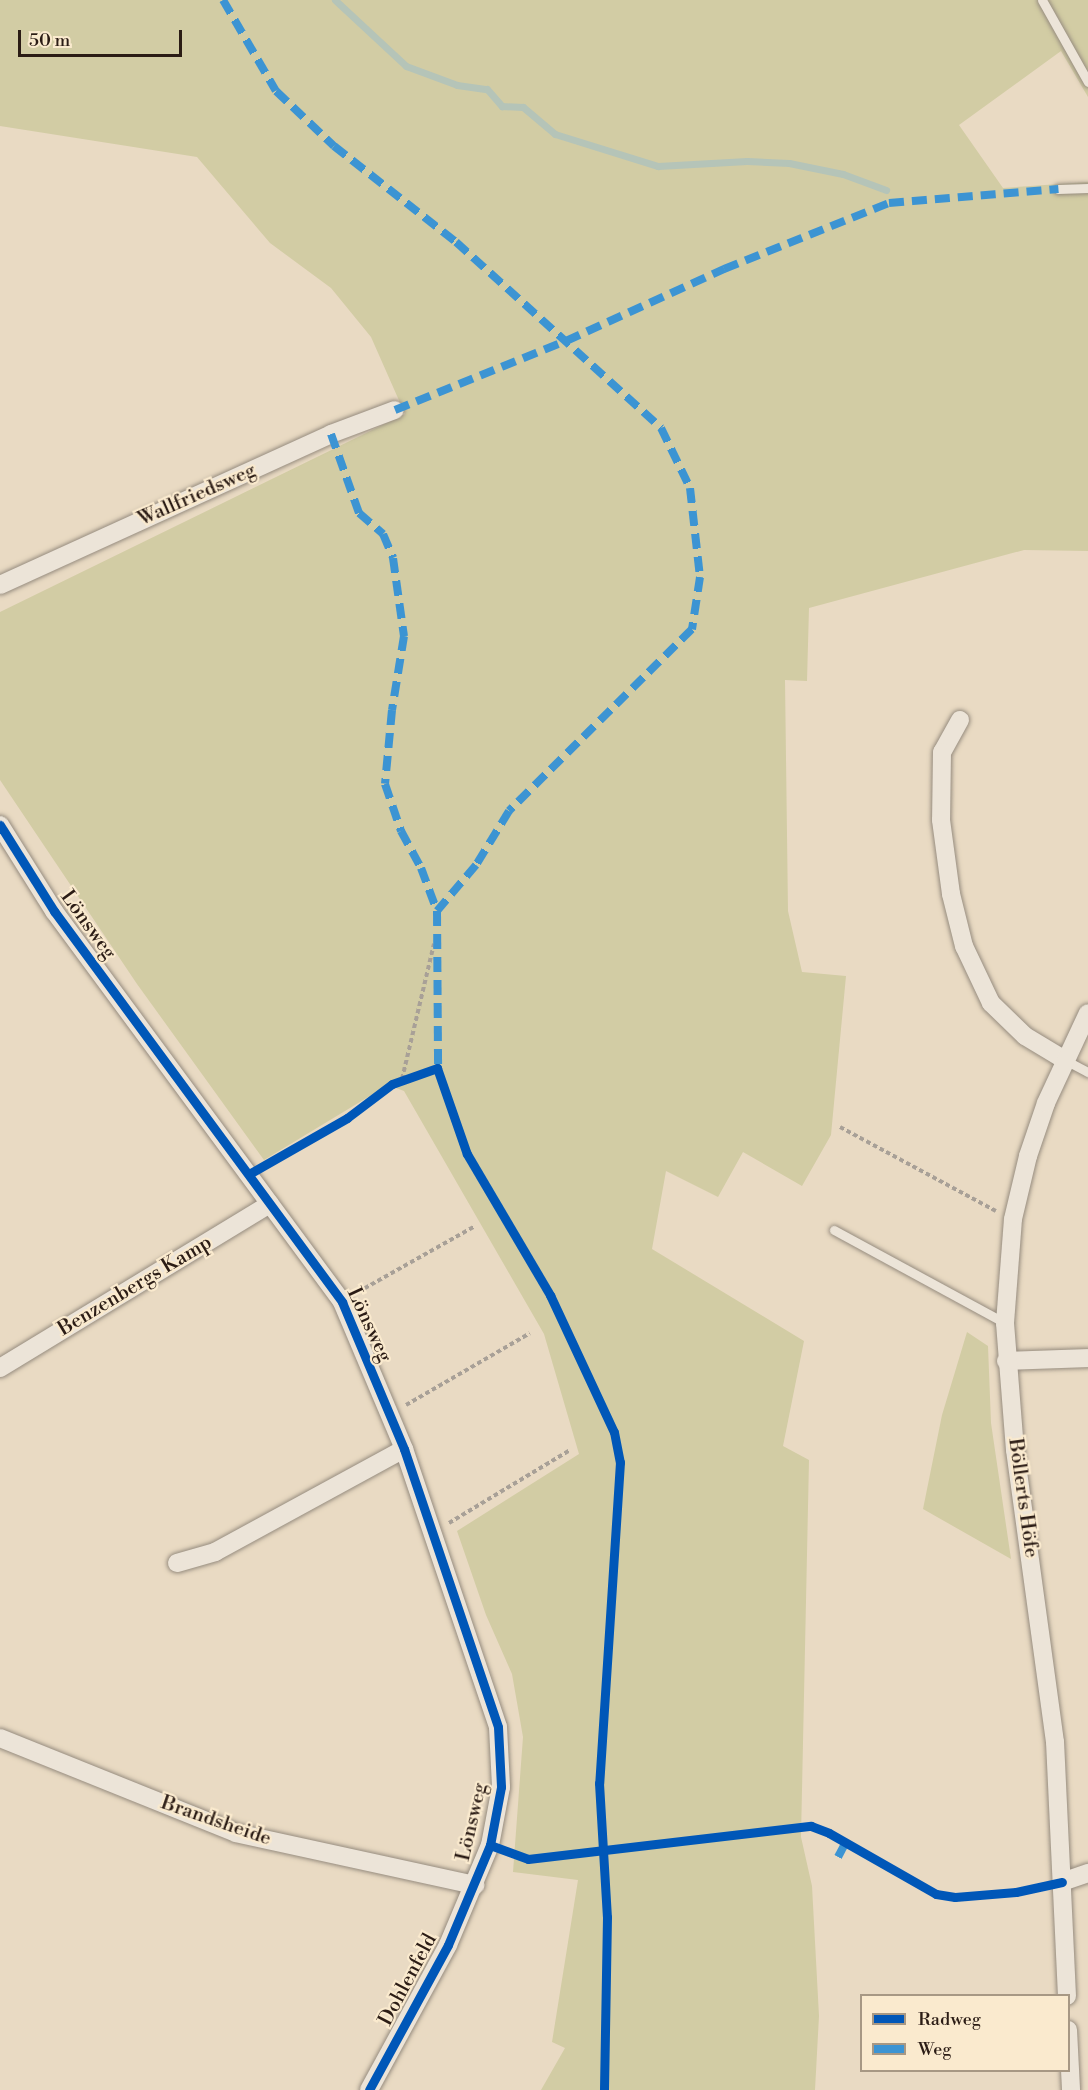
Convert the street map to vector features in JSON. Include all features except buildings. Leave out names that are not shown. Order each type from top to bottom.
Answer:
[{"type":"street","name":"Wallfriedsweg","points":[[0,585],[332,434],[395,410]]},
{"type":"street","points":[[960,720],[942,752],[941,820],[951,894],[964,946],[991,1003],[1025,1036],[1065,1060]]},
{"type":"street","name":"Lönsweg","points":[[0,825],[54,911],[342,1302],[404,1449],[430,1534],[498,1727],[501,1787],[490,1845],[475,1885]]},
{"type":"street","name":"Böllerts Höfe","points":[[1067,1994],[1055,1742],[1006,1361],[1005,1323],[1013,1219],[1028,1156],[1065,1060],[1088,1013]]},
{"type":"street","name":"Benzenbergs Kamp","points":[[0,1368],[270,1203]]},
{"type":"street","points":[[1006,1361],[1088,1358]]},
{"type":"street","points":[[177,1563],[214,1552],[404,1449]]},
{"type":"street","name":"Brandsheide","points":[[0,1738],[236,1833],[475,1885]]},
{"type":"street","points":[[1062,1882],[1088,1874]]},
{"type":"street","name":"Dohlenfeld","points":[[369,2090],[448,1945],[475,1885]]},
{"type":"street","points":[[1070,2070],[1071,2090]]},
{"type":"lane","points":[[1042,0],[1088,82]]},
{"type":"lane","points":[[1058,189],[1088,188]]},
{"type":"lane","points":[[1065,1060],[1088,1072]]},
{"type":"lane","points":[[834,1230],[1005,1323]]},
{"type":"path","points":[[402,1078],[434,944]]},
{"type":"path","points":[[840,1127],[1013,1219]]},
{"type":"path","points":[[342,1302],[475,1226]]},
{"type":"path","points":[[389,1414],[530,1333]]},
{"type":"path","points":[[430,1534],[570,1450]]},
{"type":"shaded area","points":[[0,0],[1088,0],[1088,97],[1061,51],[959,125],[1003,188],[1088,182],[1088,551],[1024,550],[809,608],[807,681],[785,680],[788,911],[802,972],[846,976],[831,1135],[802,1186],[743,1152],[718,1197],[666,1171],[652,1249],[804,1341],[783,1446],[809,1460],[801,1837],[812,1886],[819,2016],[815,2090],[541,2090],[565,2048],[552,2042],[578,1880],[513,1872],[523,1737],[512,1674],[486,1615],[457,1531],[579,1454],[544,1334],[404,1091],[388,1085],[264,1160],[137,984],[0,780],[0,612],[405,414],[371,337],[331,288],[270,243],[197,157],[0,126]]},
{"type":"shaded area","points":[[967,1332],[988,1346],[991,1423],[1011,1559],[923,1509],[942,1415]]},
{"type":"waterway","points":[[335,0],[406,66],[457,85],[487,89],[502,106],[523,107],[555,134],[658,166],[747,161],[789,163],[843,174],[886,190]]},
{"type":"marked path","points":[[223,0],[276,91],[334,146],[456,242],[661,428],[690,488],[700,577],[692,629],[509,811],[476,865],[437,911]]},
{"type":"marked path","points":[[395,410],[566,341],[724,269],[889,203],[1058,189]]},
{"type":"marked path","points":[[331,434],[359,513],[383,534],[393,558],[404,636],[392,710],[385,784],[401,831],[421,868],[437,911],[438,1072]]},
{"type":"marked path","points":[[838,1857],[846,1842]]},
{"type":"cycle path","points":[[0,825],[54,911],[342,1302],[404,1449],[498,1727],[501,1787],[490,1845],[448,1945],[369,2090]]},
{"type":"cycle path","points":[[249,1174],[347,1118],[392,1084],[437,1068],[467,1154],[550,1295],[614,1432],[620,1462],[599,1783],[607,1917],[604,2090]]},
{"type":"cycle path","points":[[490,1845],[528,1859],[811,1826],[829,1833],[936,1894],[955,1897],[1016,1892],[1062,1882]]}]
